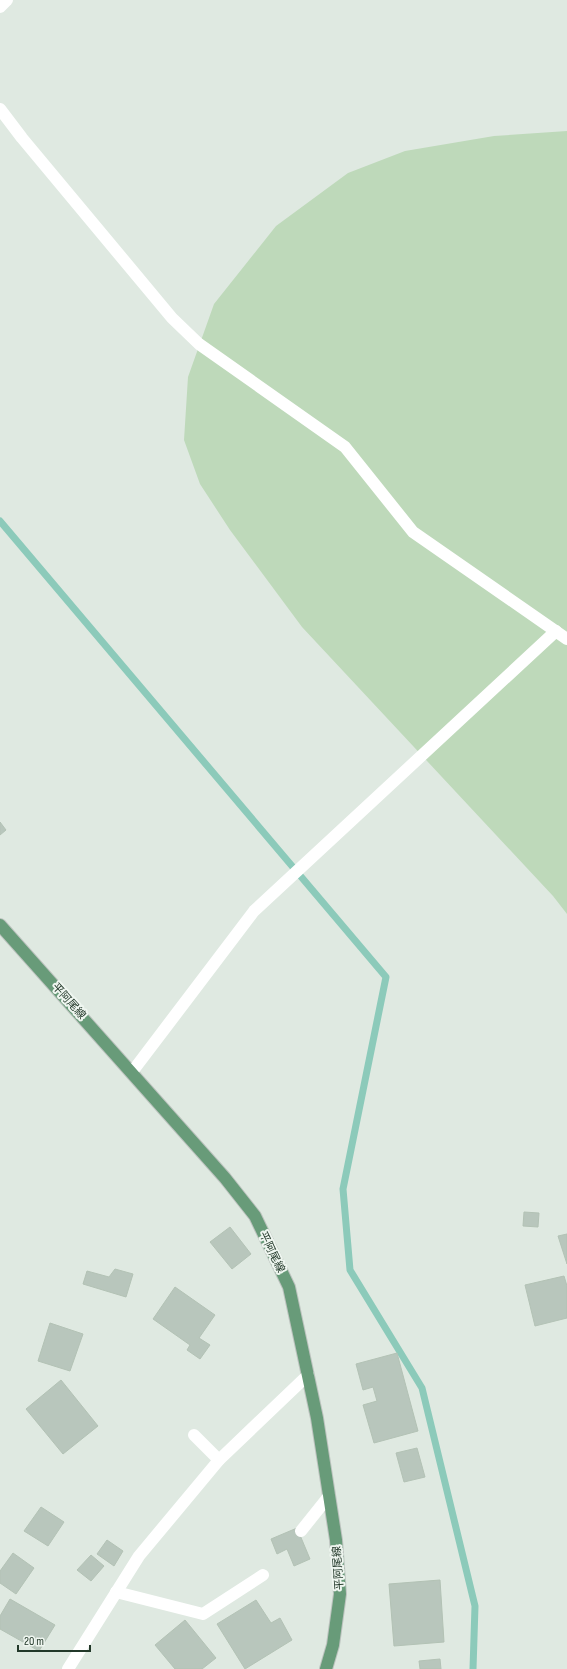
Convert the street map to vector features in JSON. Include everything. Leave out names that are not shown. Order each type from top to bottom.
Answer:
[{"type":"main road","name":"平阿尾線","points":[[0,925],[225,1178],[255,1216],[290,1287],[317,1418],[336,1540],[340,1594],[333,1645],[326,1669]]},
{"type":"street","points":[[0,7],[7,0]]},
{"type":"street","points":[[0,109],[22,138],[172,318],[199,344],[345,447],[413,532],[567,639]]},
{"type":"street","points":[[132,1072],[254,911],[556,631]]},
{"type":"street","points":[[68,1669],[139,1556],[219,1460],[308,1375]]},
{"type":"street","points":[[194,1435],[219,1460]]},
{"type":"street","points":[[301,1531],[329,1496]]},
{"type":"street","points":[[116,1592],[203,1614],[262,1575]]},
{"type":"green space","points":[[567,131],[567,914],[553,896],[302,627],[230,530],[200,484],[184,440],[188,377],[214,304],[276,226],[348,173],[405,151],[494,136]]},
{"type":"building","points":[[0,822],[6,830],[0,835]]},
{"type":"building","points":[[524,1212],[539,1213],[538,1227],[523,1226]]},
{"type":"building","points":[[230,1227],[251,1254],[232,1269],[210,1242]]},
{"type":"building","points":[[567,1234],[567,1264],[558,1236]]},
{"type":"building","points":[[115,1269],[133,1274],[126,1297],[83,1284],[87,1271],[109,1277]]},
{"type":"building","points":[[564,1276],[567,1286],[567,1318],[535,1326],[525,1285]]},
{"type":"building","points":[[175,1287],[215,1315],[199,1338],[210,1345],[200,1359],[187,1350],[190,1345],[153,1319]]},
{"type":"building","points":[[50,1323],[83,1334],[70,1371],[38,1361]]},
{"type":"building","points":[[397,1353],[418,1431],[374,1443],[363,1405],[377,1401],[373,1387],[363,1390],[356,1364]]},
{"type":"building","points":[[61,1380],[98,1426],[63,1454],[26,1409]]},
{"type":"building","points":[[417,1448],[425,1477],[404,1482],[396,1453]]},
{"type":"building","points":[[41,1507],[64,1522],[48,1546],[24,1531]]},
{"type":"building","points":[[297,1528],[310,1559],[294,1566],[287,1549],[277,1554],[271,1539]]},
{"type":"building","points":[[107,1540],[123,1551],[114,1566],[97,1554]]},
{"type":"building","points":[[13,1553],[34,1568],[16,1594],[0,1583],[0,1571]]},
{"type":"building","points":[[91,1555],[104,1566],[91,1581],[77,1570]]},
{"type":"building","points":[[440,1580],[444,1642],[394,1646],[389,1584]]},
{"type":"building","points":[[10,1599],[55,1625],[39,1651],[0,1629],[0,1616]]},
{"type":"building","points":[[256,1600],[271,1623],[280,1618],[292,1640],[245,1669],[217,1624]]},
{"type":"building","points":[[185,1620],[216,1658],[202,1669],[175,1669],[155,1645]]},
{"type":"building","points":[[440,1659],[441,1669],[420,1669],[419,1661]]},
{"type":"waterway","points":[[0,521],[386,977],[343,1189],[350,1270],[422,1388],[475,1606],[473,1669]]}]
